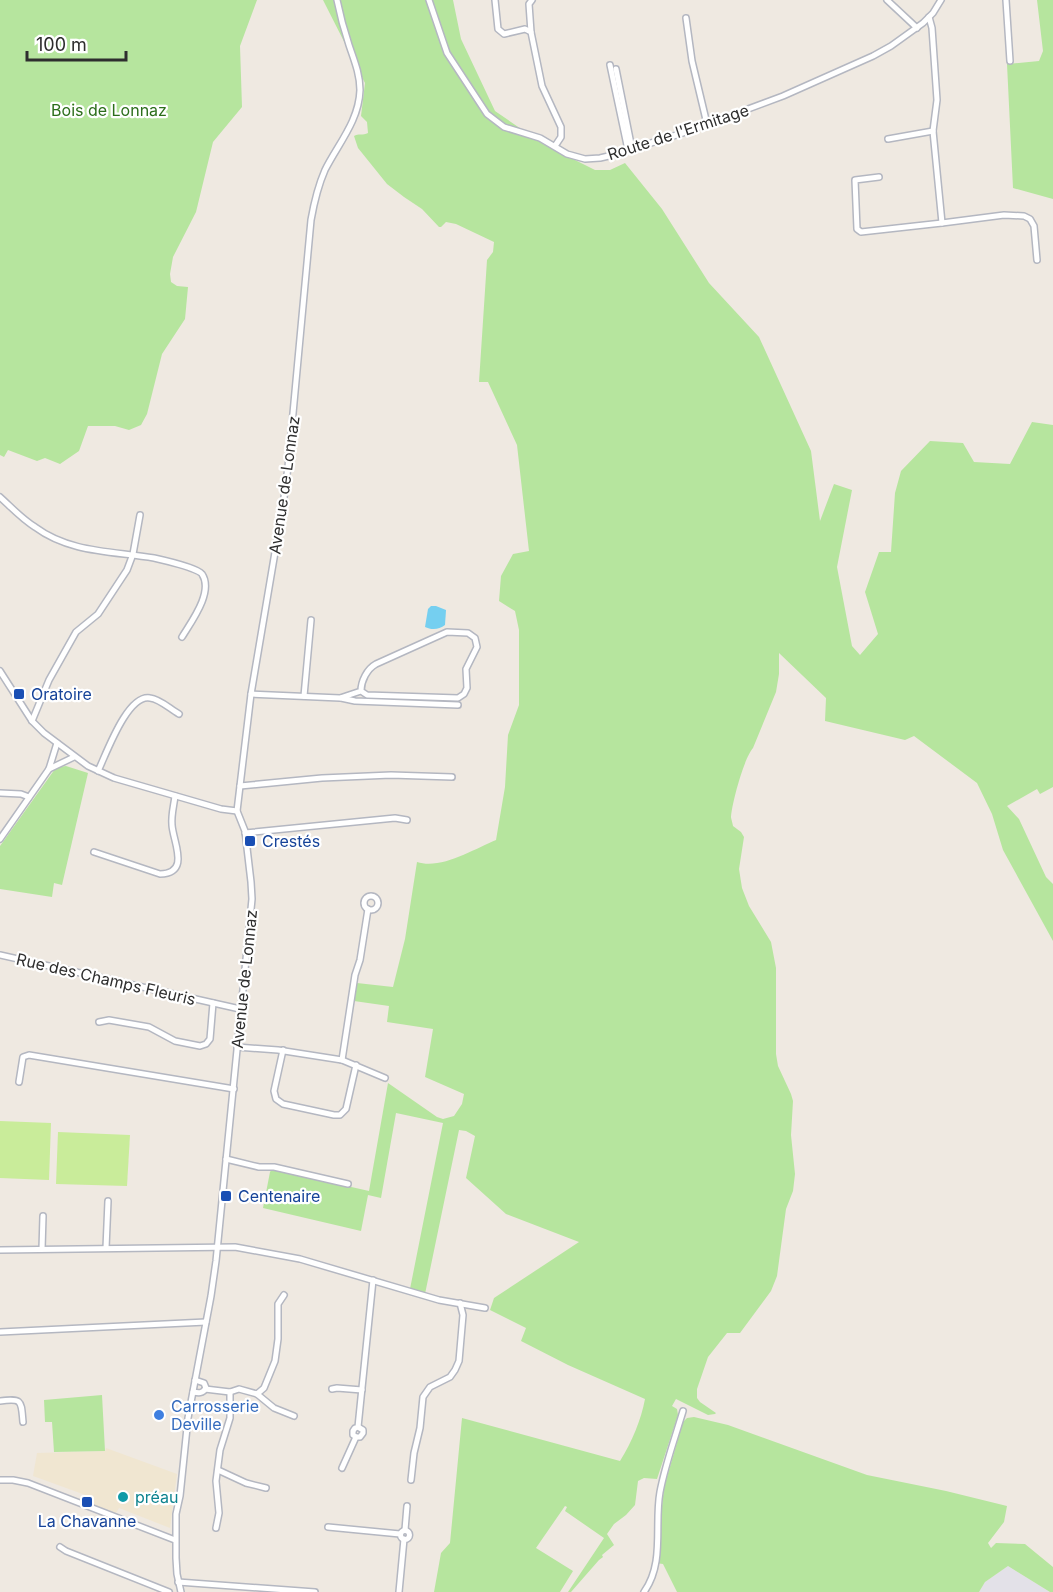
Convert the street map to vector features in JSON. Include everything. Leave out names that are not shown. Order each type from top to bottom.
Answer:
[{"type":"street","name":"Avenue de Lonnaz","points":[[181,1592],[178,1582],[175,1540],[177,1512],[188,1418],[217,1246],[252,895],[245,833],[237,811],[251,694],[288,468],[311,219],[320,183],[356,113],[359,97],[357,71],[337,0]]},
{"type":"street","name":"Route de l'Ermitage","points":[[429,0],[447,53],[487,114],[504,126],[540,138],[572,156],[585,159],[606,156],[707,124],[783,96],[873,56],[916,28],[929,17],[941,0]]},
{"type":"street","points":[[495,0],[498,29],[504,34],[525,29],[531,32]]},
{"type":"street","points":[[532,0],[529,4],[531,32],[542,86],[561,127],[561,136],[555,146]]},
{"type":"street","points":[[887,0],[916,28]]},
{"type":"street","points":[[1006,0],[1010,61]]},
{"type":"street","points":[[929,17],[932,28],[937,100],[933,131],[942,223]]},
{"type":"street","points":[[686,18],[692,61],[707,124]]},
{"type":"street","points":[[610,65],[630,149]]},
{"type":"street","points":[[616,69],[630,149]]},
{"type":"street","points":[[888,139],[933,131]]},
{"type":"street","points":[[879,177],[855,180],[857,229],[859,231],[1004,215],[1024,216],[1030,219],[1034,226],[1037,260]]},
{"type":"street","points":[[0,497],[35,528],[66,544],[91,550],[168,560],[202,574],[206,589],[203,600],[182,637]]},
{"type":"street","points":[[32,722],[49,680],[76,632],[98,614],[127,570],[133,554],[140,515]]},
{"type":"street","points":[[304,696],[311,620]]},
{"type":"street","points":[[340,698],[361,692],[367,695],[454,699],[461,697],[467,688],[466,669],[477,647],[476,638],[468,633],[447,632],[376,664],[368,671],[361,686],[361,692]]},
{"type":"street","points":[[0,672],[32,722],[74,757],[120,780],[221,809],[237,811]]},
{"type":"street","points":[[251,694],[458,705]]},
{"type":"street","points":[[98,771],[115,731],[127,713],[141,700],[147,697],[154,699],[179,714]]},
{"type":"street","points":[[0,839],[49,769],[57,743]]},
{"type":"street","points":[[49,769],[74,757]]},
{"type":"street","points":[[240,786],[322,778],[392,775],[452,777]]},
{"type":"street","points":[[0,793],[21,794],[29,797]]},
{"type":"street","points":[[94,852],[160,874],[171,872],[179,860],[172,823],[175,796]]},
{"type":"street","points":[[245,833],[395,818],[407,820]]},
{"type":"street","points":[[342,1060],[368,909]]},
{"type":"street","name":"Rue des Champs Fleuris","points":[[0,955],[240,1009]]},
{"type":"street","name":"Rue des Champs Fleuris","points":[[99,1022],[109,1020],[147,1026],[175,1041],[200,1046],[206,1044],[210,1039],[213,1003]]},
{"type":"street","points":[[237,1047],[283,1050],[342,1060],[386,1078]]},
{"type":"street","points":[[283,1050],[274,1091],[276,1100],[283,1104],[334,1115],[346,1109],[356,1065]]},
{"type":"street","points":[[19,1082],[22,1060],[29,1054],[234,1089]]},
{"type":"street","points":[[226,1160],[259,1167],[273,1167],[348,1184]]},
{"type":"street","points":[[106,1248],[108,1202]]},
{"type":"street","points":[[42,1249],[43,1216]]},
{"type":"street","points":[[0,1250],[217,1246],[243,1248],[293,1257],[427,1297],[485,1308]]},
{"type":"street","points":[[342,1468],[356,1437],[352,1431],[358,1427],[373,1280]]},
{"type":"street","points":[[257,1394],[264,1388],[275,1361],[278,1339],[278,1304],[284,1295]]},
{"type":"street","points":[[411,1480],[423,1398],[430,1387],[450,1377],[459,1361],[463,1315],[460,1304]]},
{"type":"street","points":[[0,1332],[206,1322]]},
{"type":"street","points":[[195,1380],[204,1383],[205,1389]]},
{"type":"street","points":[[193,1392],[201,1393],[205,1389],[231,1392],[239,1389],[257,1394],[274,1408],[294,1416]]},
{"type":"street","points":[[332,1389],[362,1390]]},
{"type":"street","points":[[216,1528],[219,1513],[216,1481],[220,1450],[230,1418],[231,1392]]},
{"type":"street","points":[[0,1401],[15,1399],[19,1402],[23,1422]]},
{"type":"street","points":[[644,1592],[651,1580],[656,1563],[660,1494],[683,1411]]},
{"type":"street","points":[[218,1470],[246,1483],[266,1488]]},
{"type":"street","points":[[0,1480],[28,1483],[175,1540]]},
{"type":"street","points":[[399,1592],[403,1534],[408,1506]]},
{"type":"street","points":[[328,1527],[403,1534]]},
{"type":"street","points":[[60,1547],[169,1592]]},
{"type":"street","points":[[178,1582],[315,1592]]},
{"type":"shaded area","points":[[106,1448],[177,1474],[170,1528],[119,1508],[116,1513],[89,1503],[91,1497],[33,1476],[37,1453],[105,1451]]},
{"type":"shaded area","points":[[1008,1566],[1050,1592],[979,1592],[985,1582]]},
{"type":"green space","name":"Bois de Lonnaz","points":[[0,0],[257,0],[240,46],[242,107],[213,142],[196,212],[173,257],[171,282],[177,286],[188,287],[185,319],[162,354],[147,414],[141,425],[129,430],[115,426],[88,426],[79,451],[60,464],[45,458],[37,461],[8,450],[4,457],[0,455]]},
{"type":"green space","points":[[323,0],[453,0],[461,39],[495,111],[543,144],[595,170],[610,170],[625,163],[662,209],[709,283],[759,337],[811,451],[820,521],[834,484],[852,490],[837,567],[852,646],[860,655],[878,634],[865,592],[879,552],[891,552],[895,493],[901,471],[930,441],[963,443],[974,462],[1010,464],[1032,422],[1053,425],[1053,787],[1040,794],[1037,789],[1007,806],[1019,819],[1046,877],[1053,884],[1053,941],[1003,850],[992,814],[977,783],[914,736],[905,740],[825,721],[826,698],[779,653],[776,692],[742,771],[731,817],[733,826],[744,837],[739,869],[742,888],[749,906],[771,942],[776,968],[776,1054],[778,1066],[793,1101],[791,1135],[795,1174],[793,1191],[786,1209],[777,1276],[771,1291],[740,1333],[727,1333],[708,1357],[697,1389],[697,1398],[716,1413],[708,1415],[676,1399],[672,1406],[677,1409],[678,1415],[657,1479],[644,1478],[638,1481],[635,1505],[614,1524],[607,1534],[614,1545],[602,1555],[603,1557],[571,1592],[568,1592],[604,1538],[565,1511],[567,1507],[565,1506],[536,1548],[573,1571],[560,1592],[434,1592],[441,1553],[450,1543],[462,1418],[620,1461],[636,1431],[645,1399],[568,1365],[521,1341],[526,1328],[490,1310],[494,1298],[579,1242],[506,1214],[466,1178],[475,1136],[459,1130],[425,1294],[410,1289],[443,1123],[396,1113],[381,1198],[368,1195],[361,1231],[263,1208],[272,1169],[369,1191],[388,1083],[443,1119],[454,1116],[462,1104],[464,1094],[425,1077],[433,1029],[387,1022],[389,1006],[354,1001],[357,983],[393,987],[405,939],[417,862],[426,864],[447,861],[496,840],[505,787],[508,735],[519,705],[519,630],[515,611],[499,601],[501,576],[513,554],[529,551],[517,445],[488,382],[479,382],[487,260],[493,252],[494,242],[456,224],[446,222],[439,227],[422,209],[387,184],[358,148],[354,136],[368,133],[367,122],[361,116],[365,83]]},
{"type":"green space","points":[[1037,0],[1053,0],[1053,199],[1013,188],[1007,64],[1039,61],[1043,51]]},
{"type":"green space","points":[[66,766],[88,773],[62,885],[54,883],[52,897],[0,889],[0,846],[55,769]]},
{"type":"green space","points":[[0,1121],[51,1123],[49,1180],[0,1178]]},
{"type":"green space","points":[[58,1132],[130,1135],[127,1186],[56,1184]]},
{"type":"green space","points":[[102,1395],[105,1451],[54,1452],[52,1422],[45,1422],[44,1400]]},
{"type":"green space","points":[[694,1417],[728,1425],[867,1475],[1007,1506],[1004,1522],[988,1543],[991,1548],[996,1543],[1025,1544],[1053,1567],[1053,1592],[1008,1566],[985,1582],[979,1592],[677,1592],[663,1564],[656,1563],[664,1487],[683,1422],[687,1418]]},
{"type":"water","points":[[431,606],[446,610],[443,627],[430,629],[425,627],[428,609]]},
{"type":"place","name":"Oratoire","points":[[19,694]]},
{"type":"place","name":"Crestés","points":[[250,841]]},
{"type":"place","name":"Centenaire","points":[[226,1196]]},
{"type":"place","name":"Carrosserie Deville","points":[[159,1415]]},
{"type":"place","name":"préau","points":[[123,1497]]},
{"type":"place","name":"La Chavanne","points":[[87,1502]]}]
